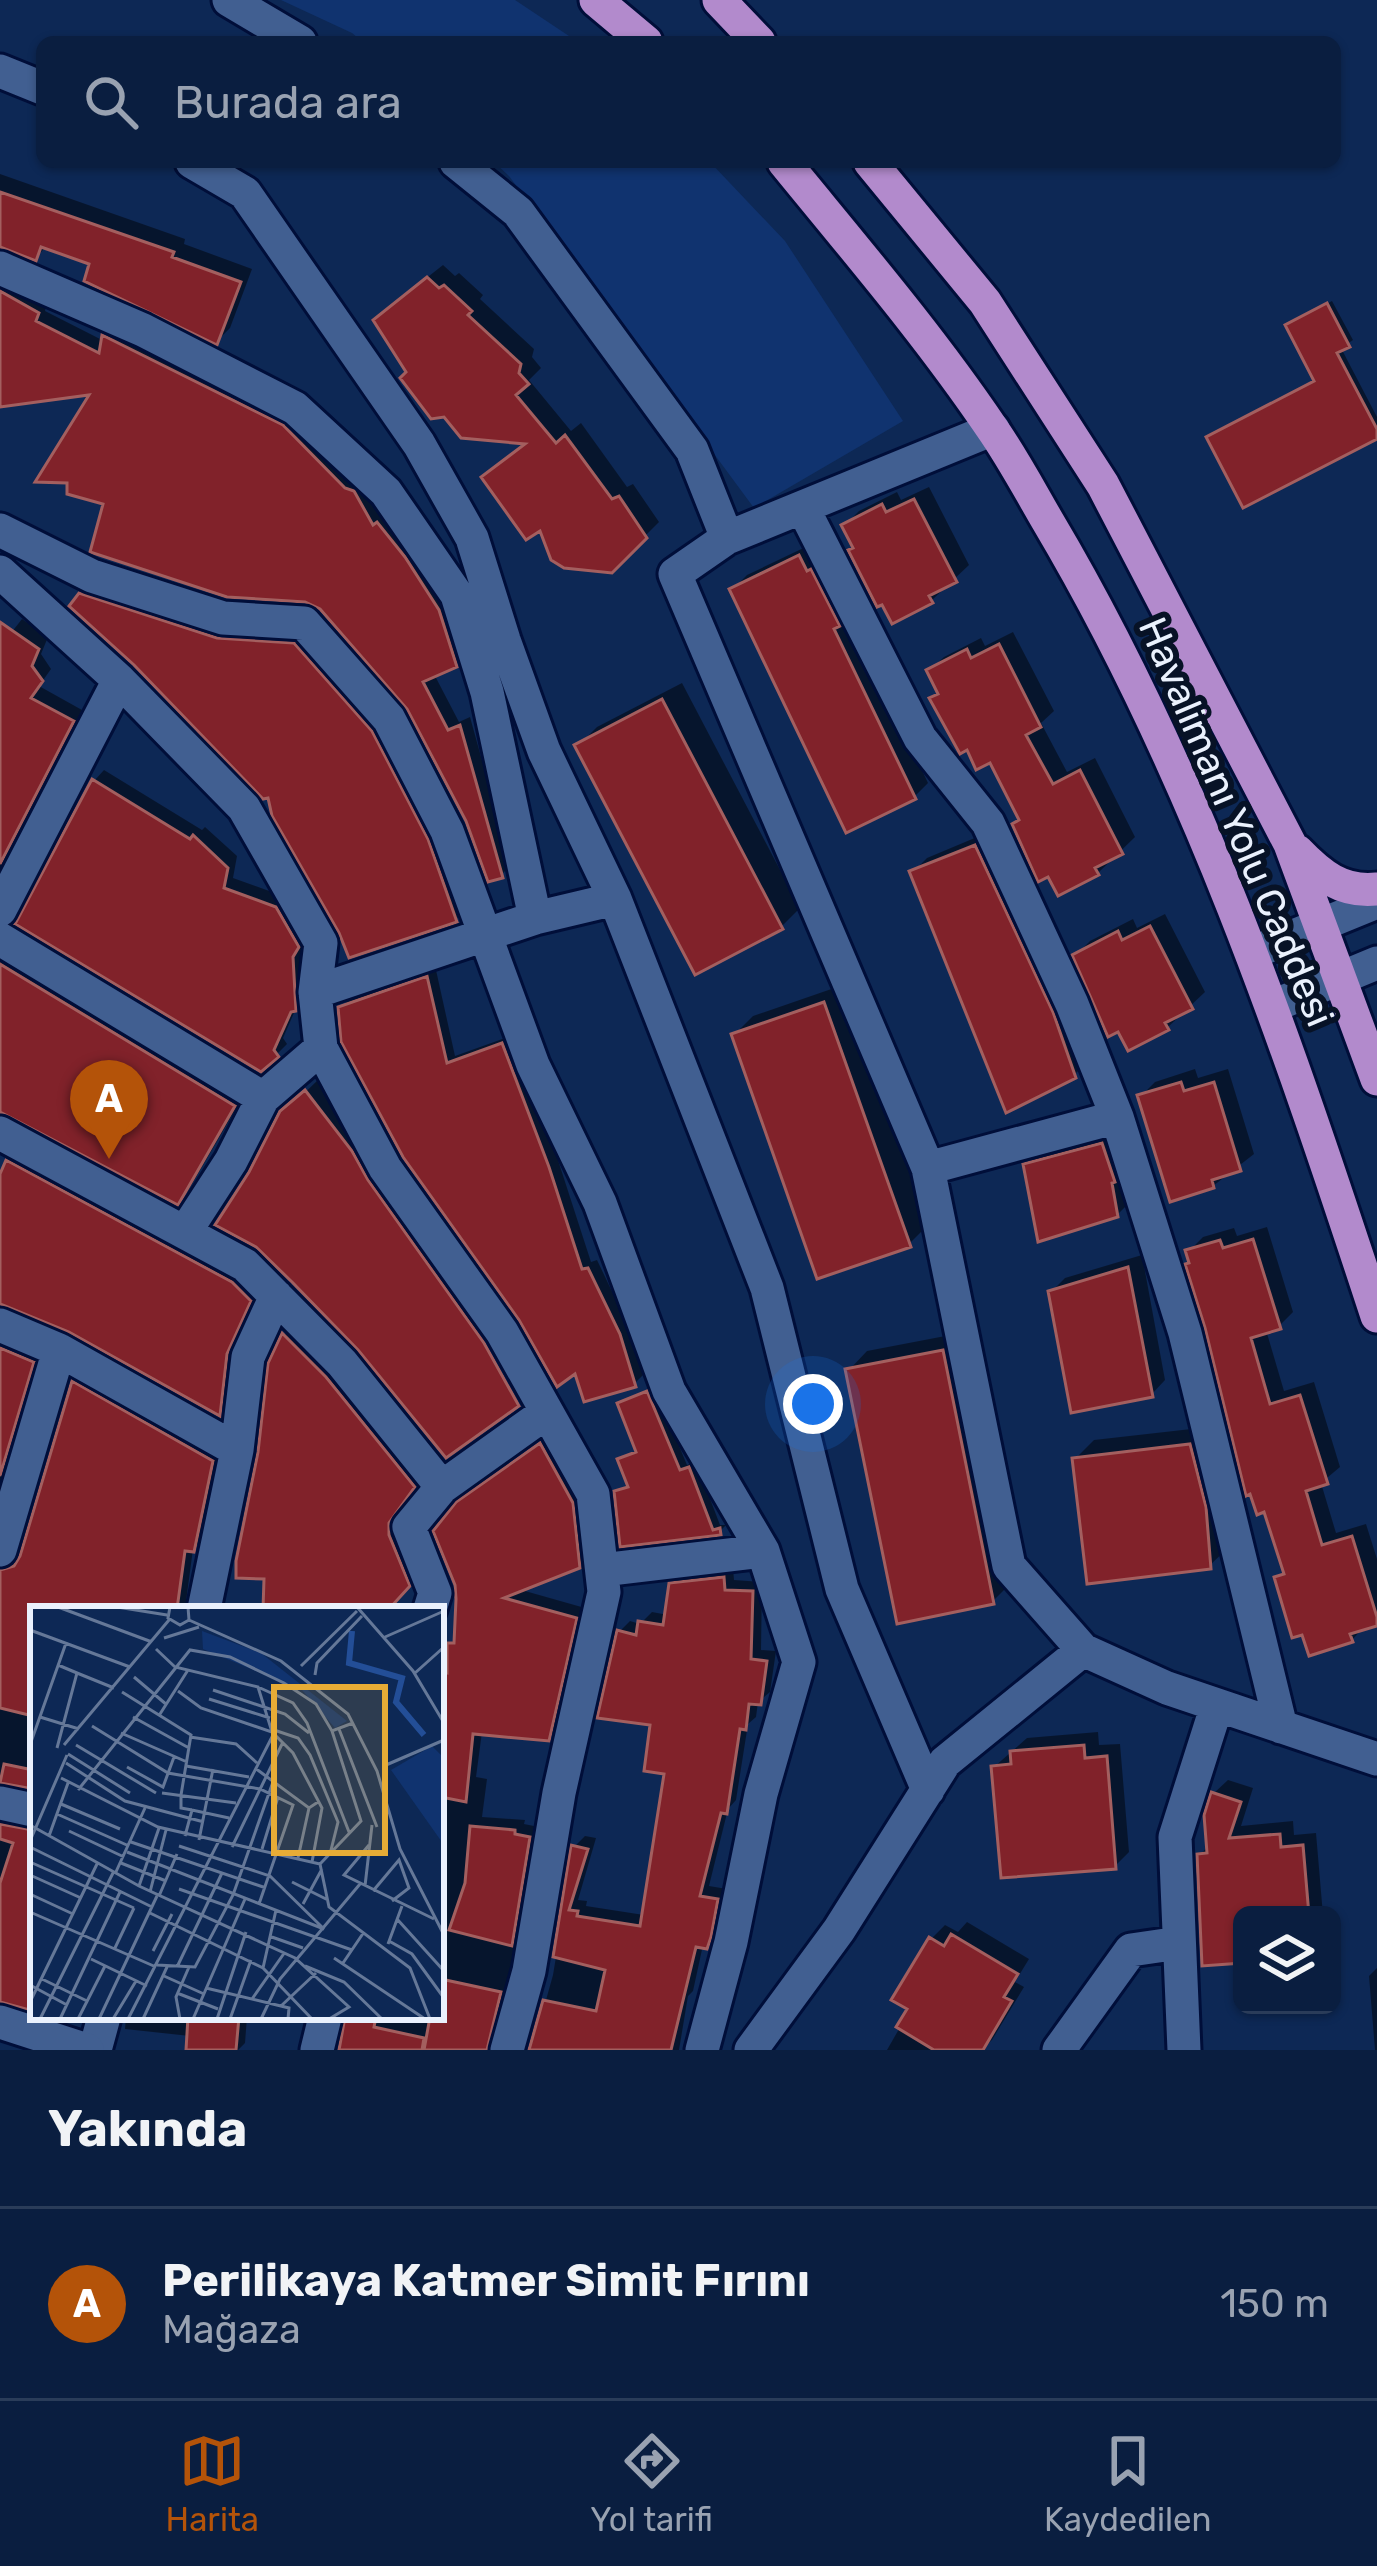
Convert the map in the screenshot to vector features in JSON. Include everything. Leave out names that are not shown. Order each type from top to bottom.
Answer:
[{"type":"highway","points":[[596,0],[639,36]]},
{"type":"highway","points":[[718,0],[753,36]]},
{"type":"highway","name":"Havalimanı Yolu Caddesi","points":[[789,168],[922,331],[993,429],[1087,586],[1154,715],[1273,1006],[1377,1316]]},
{"type":"highway","name":"Havalimanı Yolu Caddesi","points":[[874,168],[985,302],[1102,485],[1290,844],[1376,1068]]},
{"type":"highway","points":[[1290,844],[1318,874],[1356,892],[1377,889]]},
{"type":"street","points":[[229,0],[290,36]]},
{"type":"street","points":[[0,71],[36,86]]},
{"type":"street","points":[[202,168],[245,194],[419,444],[472,538],[544,751],[615,899],[767,1288],[842,1589],[928,1790]]},
{"type":"street","points":[[463,168],[518,212],[692,450],[727,538]]},
{"type":"street","points":[[0,268],[143,329],[295,408],[377,483],[457,595],[487,692],[536,918]]},
{"type":"street","points":[[993,429],[727,538],[675,574],[928,1168],[1009,1566],[1083,1650],[1167,1688],[1377,1759]]},
{"type":"street","points":[[377,483],[419,444]]},
{"type":"street","points":[[803,508],[920,738],[988,824],[1072,1004],[1117,1117],[1185,1333],[1281,1727]]},
{"type":"street","points":[[0,530],[92,576],[223,618],[304,623],[388,719],[447,831],[533,1065],[600,1203],[668,1390],[763,1550],[799,1662],[761,1794],[731,1942],[702,2050]]},
{"type":"street","points":[[0,572],[119,680],[244,808],[321,943],[315,992],[321,1048],[385,1168],[502,1332],[593,1494],[604,1592],[559,1793],[529,1971],[507,2050]]},
{"type":"street","points":[[0,910],[119,680]]},
{"type":"street","points":[[315,992],[536,918],[615,899]]},
{"type":"street","points":[[1252,953],[1377,902]]},
{"type":"street","points":[[0,939],[263,1098]]},
{"type":"street","points":[[1273,1006],[1377,963]]},
{"type":"street","points":[[185,1232],[231,1162],[263,1098],[321,1048]]},
{"type":"street","points":[[928,1168],[1117,1117]]},
{"type":"street","points":[[2,1142],[245,1265],[342,1364],[442,1487]]},
{"type":"street","points":[[205,1606],[237,1450],[248,1357],[276,1296]]},
{"type":"street","points":[[0,1325],[58,1350],[237,1450]]},
{"type":"street","points":[[0,1550],[58,1350]]},
{"type":"street","points":[[431,1606],[435,1592],[409,1527],[442,1487],[547,1412]]},
{"type":"street","points":[[602,1570],[763,1550]]},
{"type":"street","points":[[751,2050],[839,1930],[945,1762],[1083,1650]]},
{"type":"street","points":[[1184,2050],[1175,1837],[1217,1706]]},
{"type":"street","points":[[0,1803],[30,1809]]},
{"type":"street","points":[[1059,2050],[1131,1950],[1180,1943]]},
{"type":"street","points":[[0,2022],[91,2050],[103,2020]]},
{"type":"street","points":[[317,2050],[324,2020]]},
{"type":"shaded area","points":[[281,0],[515,0],[569,36],[356,36]]},
{"type":"shaded area","points":[[500,168],[716,168],[785,241],[903,421],[754,508]]},
{"type":"building","points":[[0,192],[174,252],[172,257],[241,282],[217,345],[84,281],[89,264],[41,247],[36,261],[0,247]]},
{"type":"building","points":[[427,277],[439,288],[444,285],[472,311],[468,315],[521,364],[519,373],[529,384],[516,395],[556,443],[565,435],[612,499],[619,496],[647,538],[612,573],[564,568],[551,560],[540,531],[526,540],[481,477],[525,444],[461,438],[444,417],[431,419],[400,378],[406,372],[373,320]]},
{"type":"building","points":[[0,291],[39,313],[36,321],[99,353],[102,335],[283,425],[345,488],[354,491],[373,525],[377,522],[405,557],[439,610],[457,667],[423,682],[448,730],[460,725],[503,878],[488,882],[466,821],[407,709],[320,609],[305,602],[227,597],[90,552],[103,504],[67,494],[67,483],[35,482],[89,395],[0,407]]},
{"type":"building","points":[[1327,303],[1350,347],[1337,353],[1377,429],[1377,439],[1243,508],[1206,437],[1314,381],[1285,325]]},
{"type":"building","points":[[914,499],[957,582],[929,596],[933,603],[892,624],[882,605],[877,607],[848,550],[853,548],[841,525],[882,504],[886,512]]},
{"type":"building","points":[[799,555],[840,626],[834,629],[916,799],[846,833],[729,589]]},
{"type":"building","points":[[79,593],[217,638],[294,643],[372,731],[428,839],[457,922],[349,958],[272,816],[268,798],[263,799],[134,665],[69,606]]},
{"type":"building","points":[[0,622],[39,649],[32,666],[43,681],[31,698],[74,721],[0,864]]},
{"type":"building","points":[[999,644],[1041,727],[1026,735],[1053,784],[1080,770],[1123,854],[1095,868],[1099,875],[1058,896],[1048,877],[1038,882],[1012,824],[1019,820],[990,763],[976,770],[967,750],[960,754],[929,698],[938,694],[926,670],[967,649],[971,658]]},
{"type":"building","points":[[662,699],[783,929],[695,975],[574,745]]},
{"type":"building","points":[[92,779],[190,839],[193,835],[228,868],[224,888],[276,907],[299,947],[293,957],[296,1011],[291,1012],[274,1050],[279,1057],[261,1072],[15,924]]},
{"type":"building","points":[[975,845],[1053,1012],[1076,1078],[1006,1113],[909,871]]},
{"type":"building","points":[[1150,926],[1193,1009],[1165,1023],[1169,1030],[1128,1051],[1118,1032],[1108,1037],[1072,955],[1118,931],[1122,940]]},
{"type":"building","points":[[0,964],[235,1106],[178,1205],[0,1112]]},
{"type":"building","points":[[427,976],[447,1063],[502,1043],[582,1269],[588,1268],[620,1334],[636,1387],[584,1402],[575,1374],[557,1387],[519,1320],[403,1157],[341,1042],[338,1007]]},
{"type":"building","points":[[824,1002],[911,1247],[817,1279],[731,1034]]},
{"type":"building","points":[[1181,1082],[1184,1091],[1214,1082],[1241,1171],[1212,1180],[1214,1188],[1170,1202],[1137,1095]]},
{"type":"building","points":[[305,1090],[484,1343],[519,1406],[446,1458],[358,1350],[293,1283],[256,1247],[215,1225],[280,1111]]},
{"type":"building","points":[[1102,1143],[1115,1182],[1118,1217],[1038,1242],[1023,1164]]},
{"type":"building","points":[[6,1160],[232,1282],[251,1301],[227,1354],[220,1416],[69,1332],[0,1304],[0,1174]]},
{"type":"building","points":[[1253,1239],[1281,1329],[1251,1338],[1270,1404],[1300,1395],[1328,1484],[1306,1491],[1322,1545],[1352,1536],[1377,1617],[1377,1626],[1350,1634],[1353,1642],[1309,1656],[1302,1635],[1292,1638],[1274,1577],[1284,1574],[1264,1512],[1257,1515],[1250,1494],[1246,1496],[1185,1264],[1189,1263],[1185,1250],[1220,1240],[1223,1248]]},
{"type":"building","points":[[1128,1267],[1153,1397],[1071,1413],[1048,1291]]},
{"type":"building","points":[[282,1333],[326,1377],[415,1487],[389,1523],[389,1535],[410,1586],[392,1606],[263,1606],[264,1579],[236,1578],[268,1363]]},
{"type":"building","points":[[0,1348],[34,1362],[0,1476]]},
{"type":"building","points":[[943,1350],[994,1604],[897,1624],[845,1369]]},
{"type":"building","points":[[72,1381],[213,1461],[194,1552],[185,1551],[177,1606],[30,1606],[30,1715],[0,1708],[0,1570],[14,1566]]},
{"type":"building","points":[[647,1391],[680,1470],[689,1467],[713,1530],[720,1528],[721,1535],[620,1547],[614,1491],[628,1487],[617,1459],[636,1452],[617,1403]]},
{"type":"building","points":[[540,1443],[573,1503],[580,1568],[504,1598],[577,1618],[549,1741],[473,1734],[466,1802],[444,1798],[444,1672],[447,1643],[454,1643],[456,1599],[433,1531],[456,1502]]},
{"type":"building","points":[[1190,1444],[1206,1507],[1211,1569],[1087,1584],[1072,1458]]},
{"type":"building","points":[[724,1577],[725,1590],[753,1591],[751,1659],[767,1661],[761,1705],[749,1704],[746,1730],[740,1729],[727,1814],[721,1813],[700,1896],[718,1899],[711,1937],[707,1949],[696,1947],[671,2050],[529,2050],[543,2000],[596,2011],[605,1970],[553,1957],[571,1845],[588,1849],[569,1910],[578,1911],[577,1916],[640,1926],[664,1774],[644,1771],[650,1725],[597,1718],[617,1630],[636,1635],[638,1621],[663,1625],[669,1583]]},
{"type":"building","points":[[1084,1745],[1085,1758],[1107,1756],[1116,1869],[1001,1878],[991,1766],[1011,1764],[1010,1751]]},
{"type":"building","points":[[4,1764],[30,1769],[30,1788],[0,1783]]},
{"type":"building","points":[[1211,1792],[1241,1802],[1229,1838],[1280,1834],[1281,1847],[1303,1845],[1308,1906],[1233,1906],[1233,1964],[1202,1966],[1197,1854],[1207,1853],[1204,1815]]},
{"type":"building","points":[[0,1824],[30,1829],[30,2010],[0,2002],[0,1883],[13,1843],[0,1839]]},
{"type":"building","points":[[470,1826],[515,1830],[515,1834],[530,1837],[512,1946],[449,1930],[465,1883]]},
{"type":"building","points":[[951,1934],[1018,1974],[1004,1997],[1012,2001],[983,2050],[934,2050],[896,2027],[907,2009],[891,2000],[929,1937],[944,1946]]},
{"type":"building","points":[[444,1980],[501,1992],[487,2050],[424,2050],[429,2020],[444,2020]]},
{"type":"building","points":[[188,2020],[239,2020],[236,2050],[186,2050]]},
{"type":"building","points":[[344,2020],[375,2020],[374,2027],[424,2038],[422,2050],[339,2050]]},
{"type":"place","name":"Perilikaya Katmer Simit Fırını","points":[[109,1159]]}]
